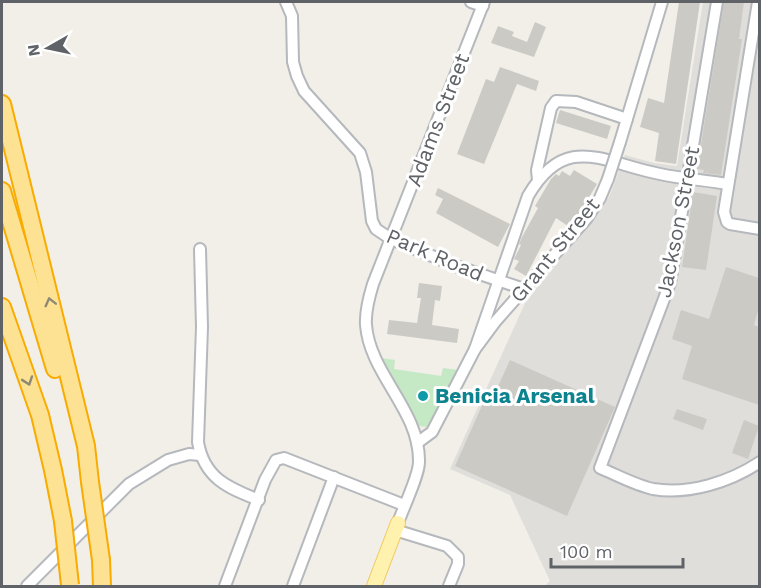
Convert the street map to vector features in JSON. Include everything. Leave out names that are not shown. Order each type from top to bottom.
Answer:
[{"type":"highway","points":[[2,104],[86,446],[101,560],[102,586]]},
{"type":"highway","points":[[2,191],[90,482]]},
{"type":"highway","points":[[2,307],[40,415],[63,521],[70,586]]},
{"type":"main road","points":[[374,586],[396,527]]},
{"type":"street","name":"Park Road","points":[[286,2],[292,16],[293,62],[297,76],[304,91],[360,153],[366,172],[372,221],[376,229],[391,239],[524,289]]},
{"type":"street","points":[[471,2],[483,4]]},
{"type":"street","name":"Grant Street","points":[[417,443],[432,432],[475,349],[587,218],[600,198],[609,179],[662,2]]},
{"type":"street","name":"Jackson Street","points":[[717,2],[670,283],[600,468],[651,489],[666,490],[714,484],[737,475],[759,462]]},
{"type":"street","points":[[758,2],[724,212],[727,222],[759,229]]},
{"type":"street","name":"Adams Street","points":[[417,443],[413,427],[373,354],[366,324],[367,305],[373,284],[483,4]]},
{"type":"street","points":[[538,180],[537,170],[551,108],[556,101],[576,102],[627,118]]},
{"type":"street","points":[[475,349],[528,196],[538,180],[563,159],[581,156],[598,157],[661,175],[728,184]]},
{"type":"street","points":[[200,249],[202,327],[198,442],[200,455],[221,483],[259,500]]},
{"type":"street","points":[[417,443],[419,465],[396,527],[447,546],[458,557],[458,564],[449,586]]},
{"type":"street","points":[[27,586],[129,484],[168,460],[178,456],[200,455]]},
{"type":"street","points":[[225,586],[276,460],[284,458],[404,505]]},
{"type":"street","points":[[293,586],[334,477]]},
{"type":"shaded area","points":[[703,2],[759,2],[759,586],[544,586],[550,581],[510,495],[450,469],[526,301],[596,217],[610,195],[625,155],[654,163],[677,166]]},
{"type":"green space","points":[[381,358],[395,360],[394,369],[441,376],[443,368],[458,370],[427,427],[419,426]]},
{"type":"building","points":[[679,2],[700,2],[676,164],[655,161],[659,133],[640,127],[648,98],[664,103]]},
{"type":"building","points":[[724,2],[744,2],[739,39],[742,39],[721,175],[703,173],[704,170],[697,169]]},
{"type":"building","points":[[535,22],[546,27],[534,57],[491,43],[498,26],[514,32],[512,36],[527,42]]},
{"type":"building","points":[[500,67],[539,81],[536,91],[517,84],[484,164],[457,154],[486,79],[494,82]]},
{"type":"building","points":[[560,110],[611,126],[607,139],[556,123]]},
{"type":"building","points":[[574,170],[597,184],[575,221],[572,219],[568,226],[556,218],[526,276],[514,269],[519,261],[514,259],[522,237],[538,208],[535,206],[556,174],[559,176],[562,171],[570,176]]},
{"type":"building","points":[[438,188],[510,224],[498,247],[436,213],[443,199],[435,195]]},
{"type":"building","points":[[693,192],[717,196],[706,270],[682,267]]},
{"type":"building","points":[[726,267],[759,278],[759,307],[754,325],[759,327],[759,405],[682,379],[692,346],[672,339],[681,310],[709,319]]},
{"type":"building","points":[[419,283],[442,286],[440,301],[435,300],[432,325],[459,329],[457,343],[387,334],[389,320],[417,323],[421,298],[417,298]]},
{"type":"building","points":[[510,360],[615,407],[567,516],[455,466],[489,390],[495,393]]},
{"type":"building","points":[[677,409],[707,419],[703,430],[673,419]]},
{"type":"building","points":[[744,420],[759,426],[748,459],[732,453]]},
{"type":"place","name":"Benicia Arsenal","points":[[423,396]]}]
